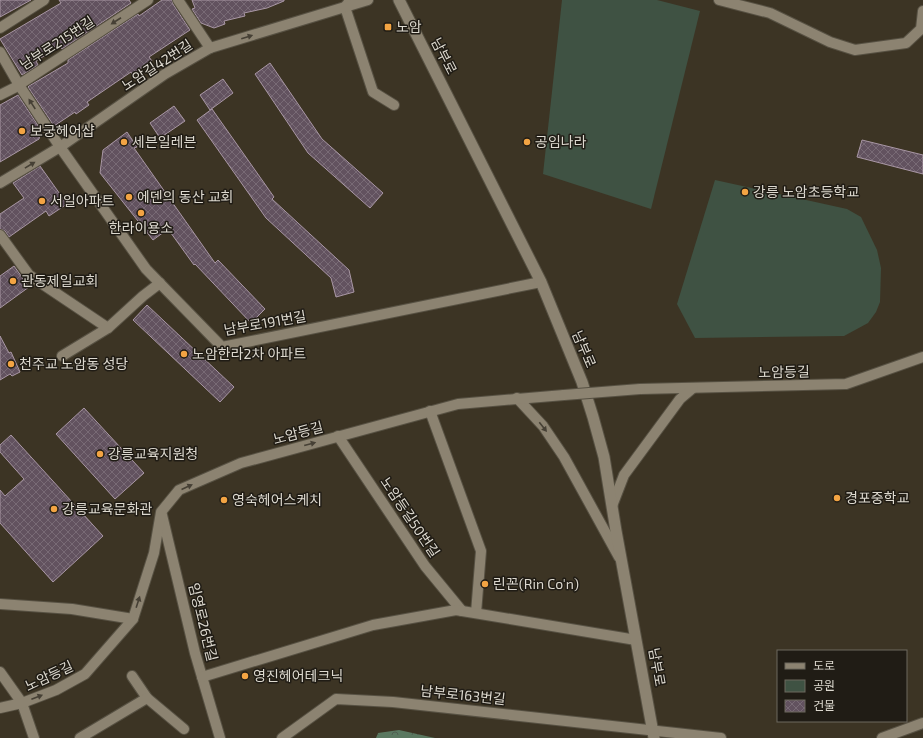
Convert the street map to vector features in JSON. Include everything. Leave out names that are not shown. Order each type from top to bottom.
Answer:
[{"type":"street","points":[[0,28],[44,0]]},
{"type":"street","name":"남부로215번길","points":[[0,94],[19,84],[148,0]]},
{"type":"street","points":[[178,0],[210,48]]},
{"type":"street","name":"노암길42번길","points":[[0,183],[60,147],[165,74],[210,48],[348,4],[368,0]]},
{"type":"street","name":"남부로","points":[[399,0],[542,282],[582,382],[594,417],[604,457],[654,734]]},
{"type":"street","points":[[720,0],[770,13],[830,42],[855,50],[906,43],[920,29],[923,11]]},
{"type":"street","points":[[348,4],[373,92],[394,104]]},
{"type":"street","name":"남부로191번길","points":[[0,52],[60,147],[146,269],[222,347],[542,282]]},
{"type":"street","points":[[0,235],[29,275],[108,328]]},
{"type":"street","points":[[62,356],[108,328],[143,296],[160,283]]},
{"type":"street","name":"노암등길","points":[[0,708],[22,703],[56,690],[85,674],[133,619],[154,553],[161,512],[179,490],[240,463],[458,404],[517,398],[640,390],[846,384],[923,357]]},
{"type":"street","points":[[612,506],[624,475],[680,399],[693,388]]},
{"type":"street","points":[[517,398],[542,426],[564,457],[622,563]]},
{"type":"street","points":[[430,411],[481,551],[476,613]]},
{"type":"street","name":"노암등길50번길","points":[[338,436],[425,566],[462,611]]},
{"type":"street","name":"임영로26번길","points":[[161,512],[195,653],[220,738]]},
{"type":"street","points":[[0,604],[72,610],[133,619]]},
{"type":"street","points":[[202,677],[373,625],[456,610],[636,640]]},
{"type":"street","points":[[0,672],[22,703],[34,738]]},
{"type":"street","points":[[132,676],[146,698],[184,729]]},
{"type":"street","points":[[80,738],[146,698]]},
{"type":"street","name":"남부로163번길","points":[[282,738],[336,699],[393,702],[654,734],[721,738]]},
{"type":"street","points":[[882,738],[923,724]]},
{"type":"green space","points":[[562,0],[657,0],[700,11],[651,209],[543,174]]},
{"type":"green space","points":[[715,180],[847,209],[861,217],[877,250],[881,268],[880,302],[876,312],[868,323],[844,336],[695,338],[677,304]]},
{"type":"green space","points":[[399,730],[435,738],[376,738],[378,733]]},
{"type":"building","points":[[0,0],[31,0],[0,17]]},
{"type":"building","points":[[59,0],[129,0],[131,3],[62,49],[60,46],[36,61],[38,65],[22,75],[0,39],[61,3]]},
{"type":"building","points":[[162,0],[172,0],[173,4],[190,30],[149,57],[152,61],[132,74],[131,72],[87,102],[89,105],[76,114],[75,112],[54,126],[28,87],[68,63],[68,60]]},
{"type":"building","points":[[192,0],[284,1],[267,8],[244,13],[245,16],[224,21],[225,24],[214,28],[201,23],[192,9],[195,8]]},
{"type":"building","points":[[270,63],[322,139],[383,193],[370,208],[308,153],[255,74]]},
{"type":"building","points":[[223,79],[233,93],[210,110],[200,95]]},
{"type":"building","points":[[18,95],[41,130],[39,139],[0,162],[0,105]]},
{"type":"building","points":[[174,106],[185,121],[160,138],[150,123]]},
{"type":"building","points":[[212,109],[274,197],[272,199],[349,270],[354,292],[336,297],[331,278],[266,218],[197,120]]},
{"type":"building","points":[[127,132],[137,147],[134,148],[215,263],[218,260],[265,309],[251,323],[195,264],[194,265],[168,229],[153,240],[100,173],[103,150]]},
{"type":"building","points":[[862,140],[923,155],[923,174],[857,157]]},
{"type":"building","name":"서일아파트","points":[[40,166],[67,204],[49,216],[46,211],[9,237],[5,231],[0,229],[0,214],[24,198],[13,183]]},
{"type":"building","name":"관동제일교회","points":[[14,266],[29,287],[0,308],[0,276]]},
{"type":"building","name":"노암한라2차 아파트","points":[[147,305],[234,387],[220,402],[133,320]]},
{"type":"building","points":[[0,336],[9,353],[11,352],[20,372],[12,376],[10,374],[0,380]]},
{"type":"building","name":"강릉교육지원청","points":[[84,408],[144,473],[115,499],[56,434]]},
{"type":"building","name":"강릉교육문화관","points":[[11,435],[103,536],[53,582],[0,523],[0,490],[5,496],[24,479],[0,452],[0,445]]},
{"type":"place","name":"노암","points":[[388,27]]},
{"type":"place","name":"보궁헤어샵","points":[[22,131]]},
{"type":"place","name":"세븐일레븐","points":[[124,142]]},
{"type":"place","name":"공임나라","points":[[527,142]]},
{"type":"place","name":"강릉 노암초등학교","points":[[745,192]]},
{"type":"place","name":"에덴의 동산 교회","points":[[129,197]]},
{"type":"place","name":"서일아파트","points":[[42,201]]},
{"type":"place","name":"한라이용소","points":[[141,213]]},
{"type":"place","name":"관동제일교회","points":[[13,281]]},
{"type":"place","name":"노암한라2차 아파트","points":[[184,354]]},
{"type":"place","name":"천주교 노암동 성당","points":[[11,364]]},
{"type":"place","name":"강릉교육지원청","points":[[100,454]]},
{"type":"place","name":"경포중학교","points":[[837,498]]},
{"type":"place","name":"영숙헤어스케치","points":[[224,500]]},
{"type":"place","name":"강릉교육문화관","points":[[54,509]]},
{"type":"place","name":"린꼰(Rin Co'n)","points":[[485,584]]},
{"type":"place","name":"영진헤어테크닉","points":[[245,676]]}]
